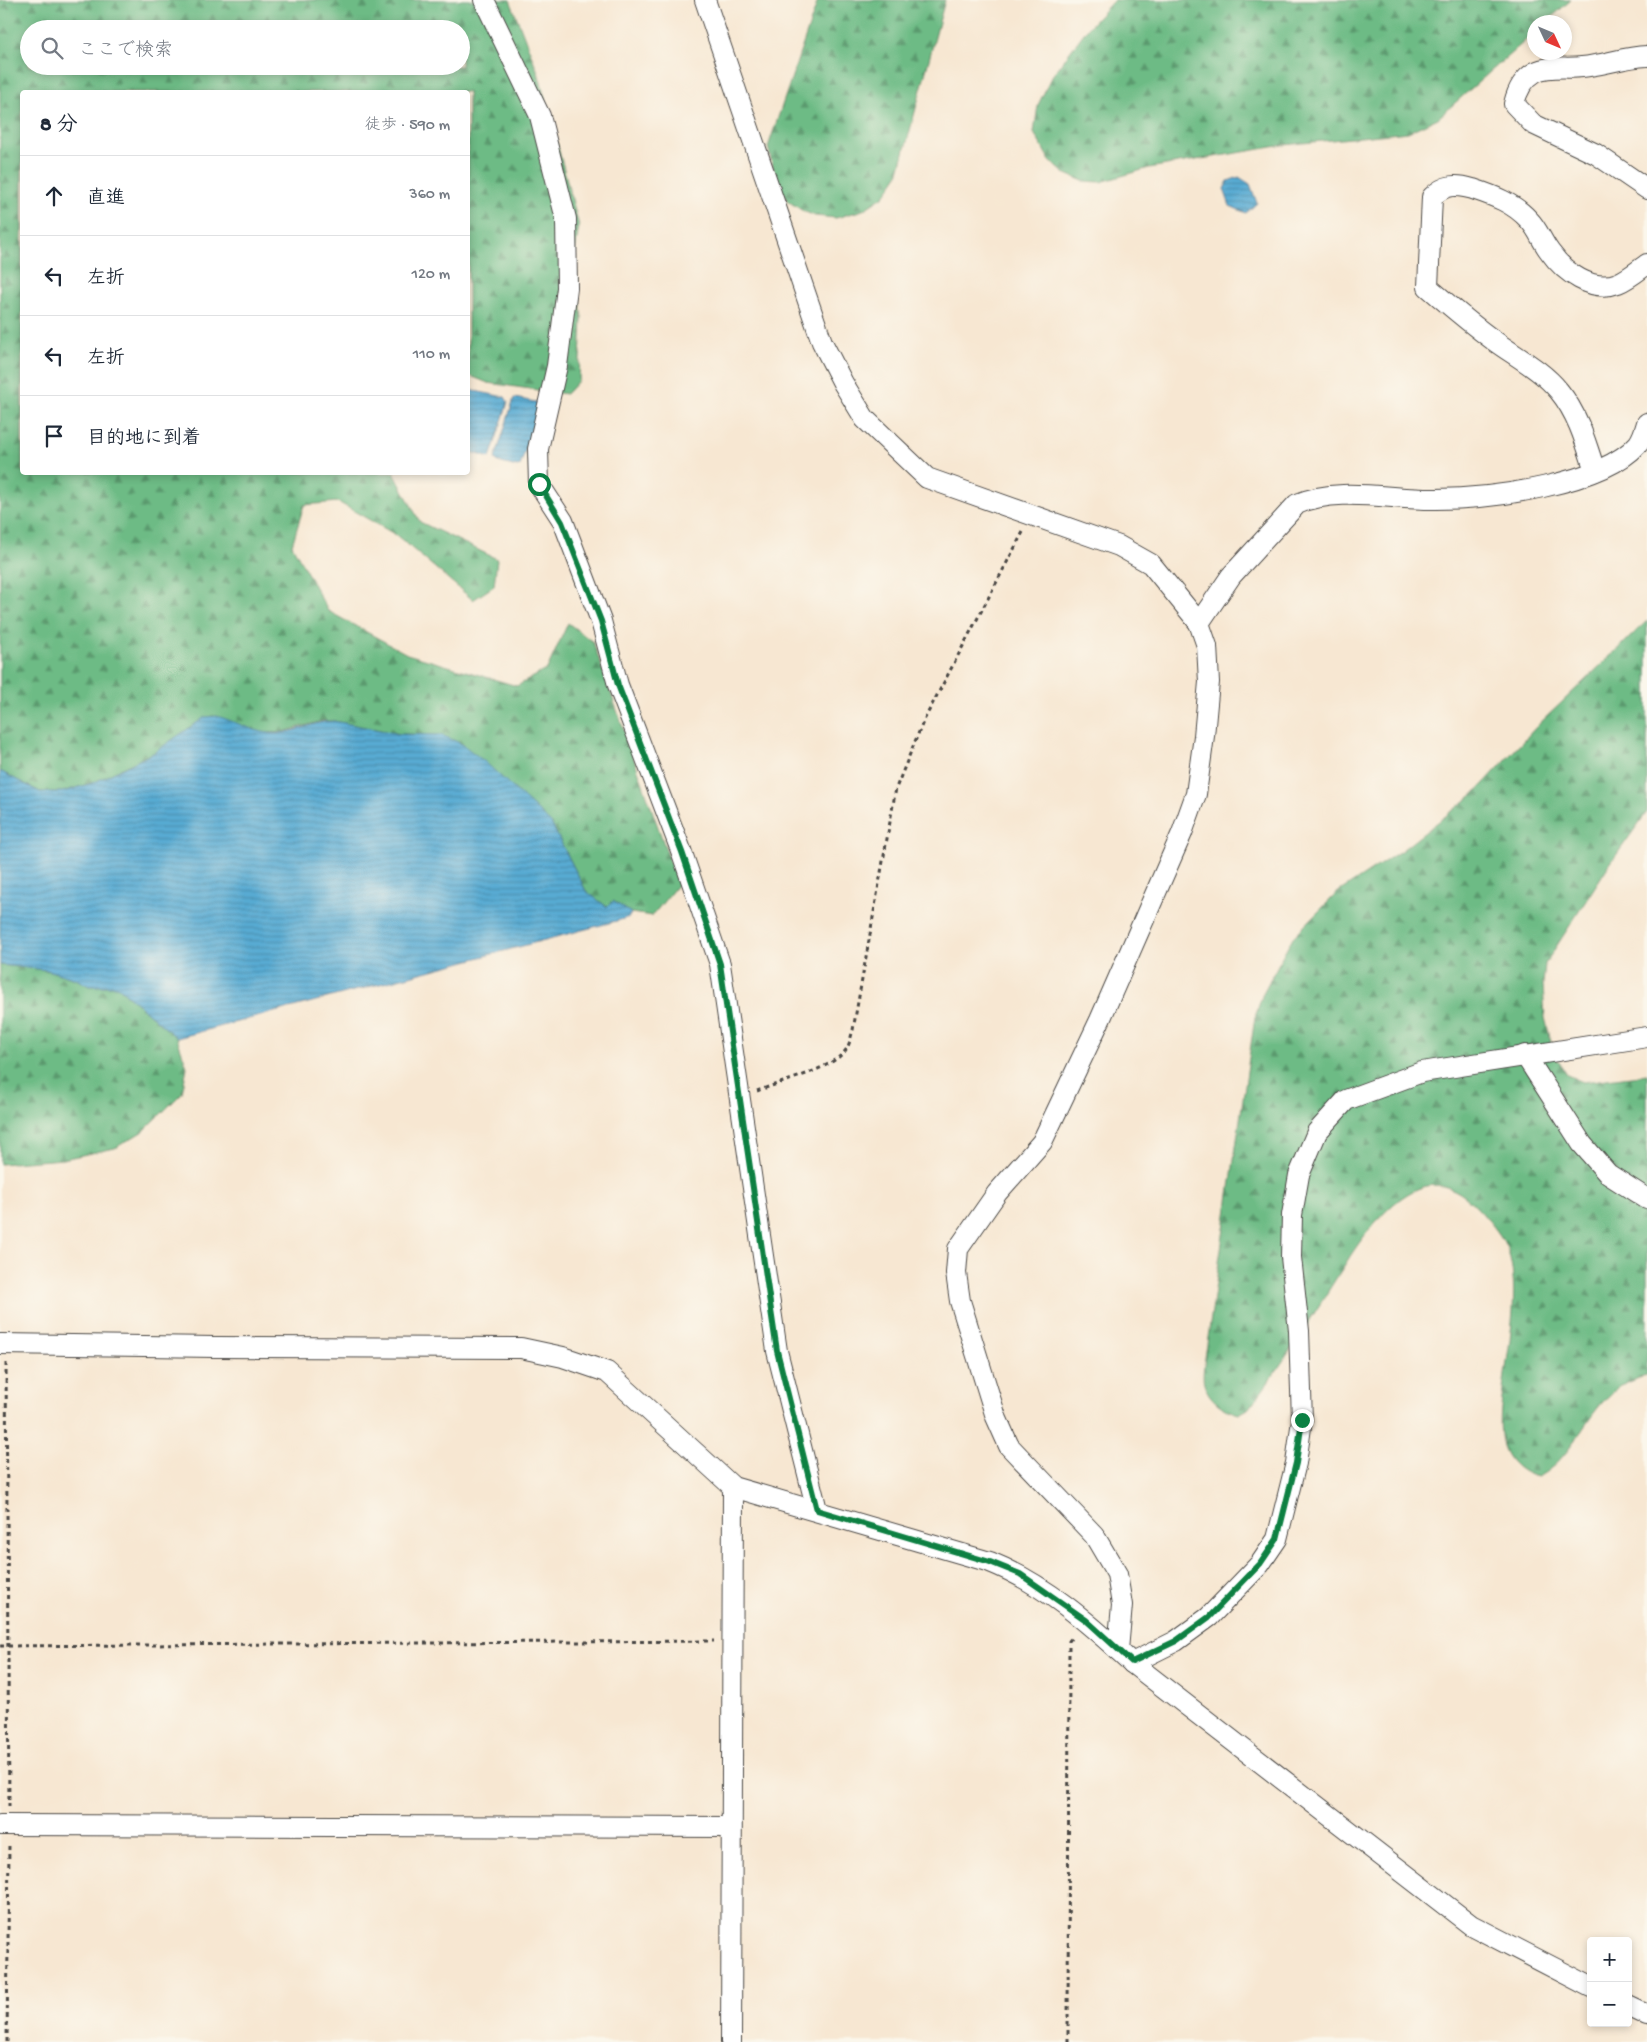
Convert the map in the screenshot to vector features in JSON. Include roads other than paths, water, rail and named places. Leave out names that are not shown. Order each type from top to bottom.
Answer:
[{"type":"street","points":[[484,0],[540,116],[566,218],[567,288],[557,366],[538,449],[539,484],[562,522],[601,621],[618,685],[682,852],[720,964],[777,1351],[817,1510]]},
{"type":"street","points":[[706,0],[822,342],[842,383],[865,419],[927,478],[1119,546],[1151,564],[1199,623],[1207,646],[1209,682],[1196,794],[1182,833],[1100,1020],[1042,1142],[997,1193],[958,1249],[956,1273],[960,1301],[996,1418],[1009,1446],[1094,1535],[1117,1574],[1122,1605],[1125,1656]]},
{"type":"street","points":[[1647,56],[1632,56],[1583,67],[1551,68],[1535,72],[1517,92],[1514,104],[1533,124],[1596,154],[1647,189]]},
{"type":"street","points":[[1595,471],[1577,421],[1558,390],[1535,369],[1460,315],[1428,287],[1432,197],[1440,188],[1450,185],[1464,186],[1496,197],[1514,206],[1530,221],[1550,253],[1568,272],[1595,284],[1618,283],[1647,264]]},
{"type":"street","points":[[1199,623],[1231,576],[1297,504],[1312,498],[1331,496],[1437,499],[1497,496],[1572,479],[1614,463],[1628,454],[1640,442],[1647,423]]},
{"type":"street","points":[[1125,1656],[1176,1641],[1209,1617],[1260,1564],[1277,1539],[1296,1463],[1302,1420],[1299,1331],[1291,1257],[1292,1216],[1299,1175],[1317,1132],[1346,1100],[1422,1072],[1647,1037]]},
{"type":"street","points":[[1525,1055],[1582,1144],[1608,1174],[1647,1199]]},
{"type":"street","points":[[3,1344],[530,1350],[563,1357],[607,1372],[733,1487],[990,1562],[1020,1574],[1086,1620],[1125,1656],[1471,1925],[1587,1985]]},
{"type":"street","points":[[731,2042],[733,1487]]},
{"type":"street","points":[[5,1825],[731,1827]]},
{"type":"street","points":[[1632,2008],[1647,2015]]},
{"type":"water","points":[[1239,177],[1250,184],[1257,203],[1246,213],[1230,206],[1224,189],[1228,181]]},
{"type":"water","points":[[470,390],[505,397],[508,402],[490,458],[470,452]]},
{"type":"water","points":[[514,398],[541,403],[520,466],[517,467],[498,462],[495,459]]},
{"type":"water","points":[[217,716],[269,733],[293,731],[318,723],[334,721],[400,734],[442,735],[462,744],[484,761],[551,823],[586,891],[607,907],[613,901],[631,913],[629,917],[620,920],[177,1038],[117,986],[89,986],[76,979],[47,970],[0,965],[0,771],[40,792],[63,792],[95,782],[153,753],[205,717]]}]
